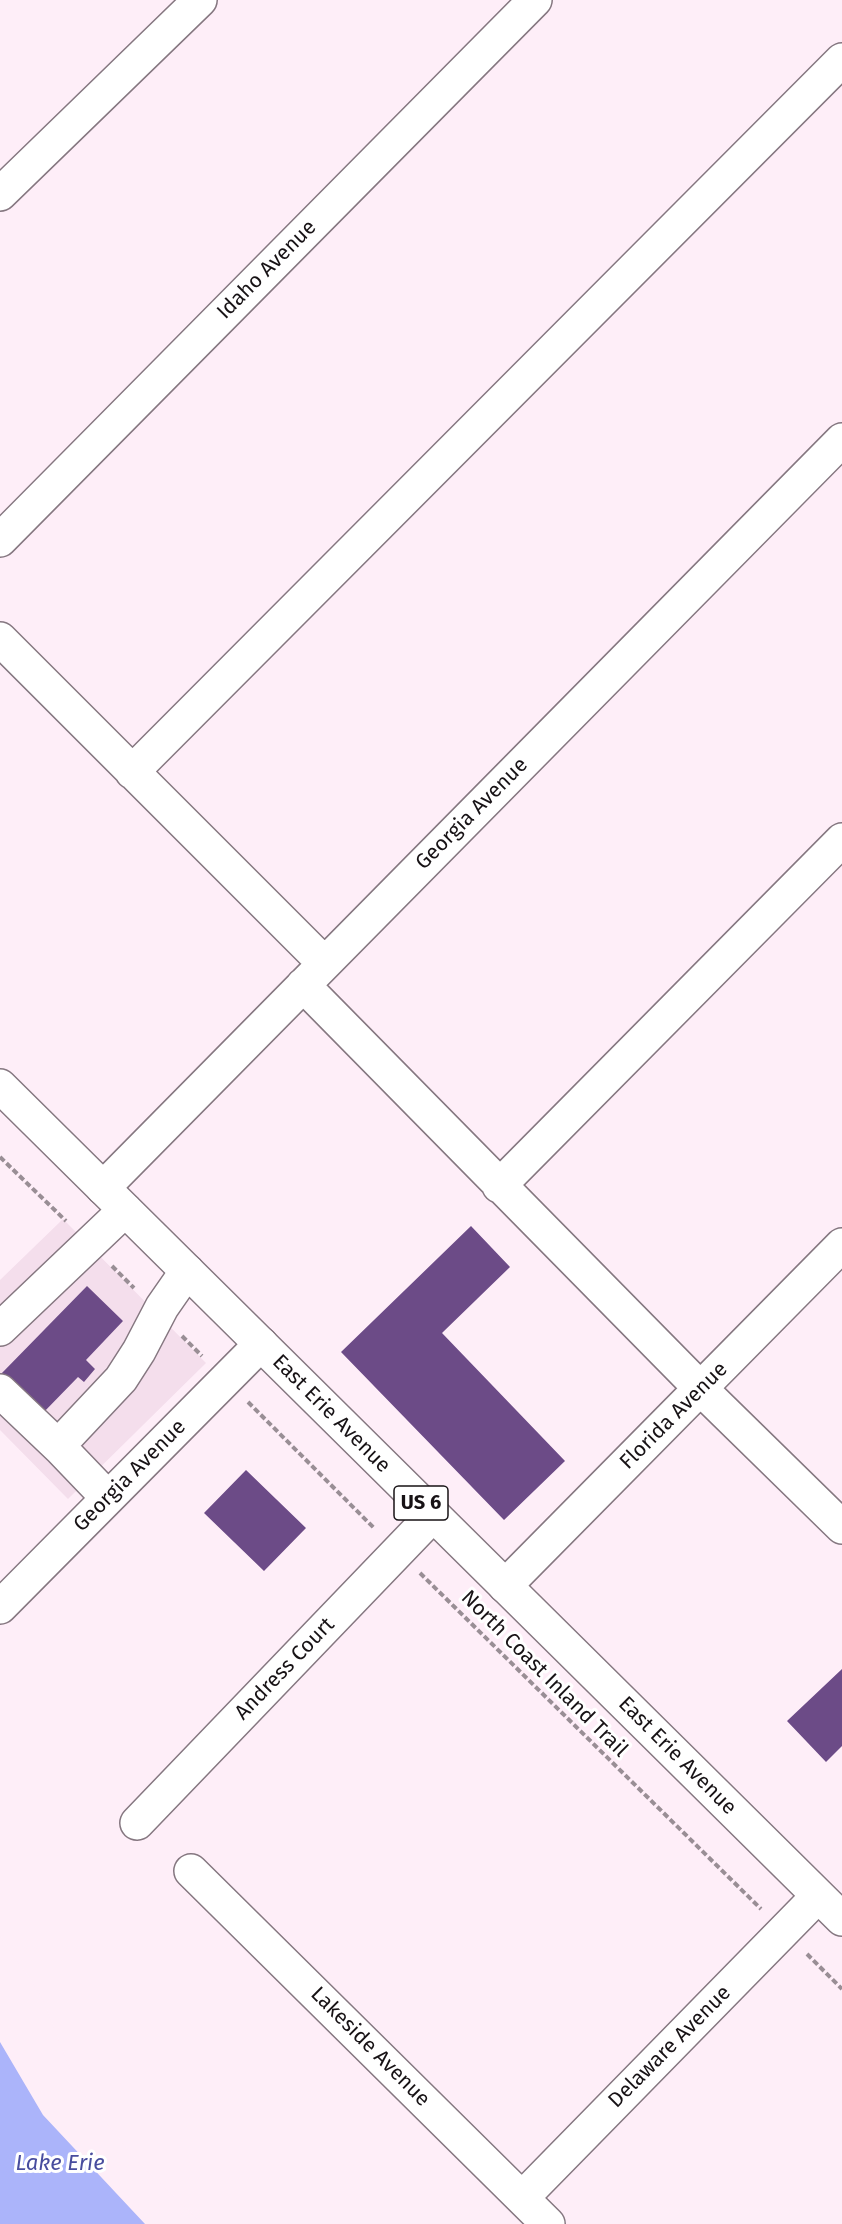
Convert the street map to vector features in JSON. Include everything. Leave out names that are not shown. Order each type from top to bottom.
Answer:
[{"type":"street","points":[[0,194],[200,0]]},
{"type":"street","name":"Idaho Avenue","points":[[0,540],[534,0]]},
{"type":"street","points":[[132,772],[842,60]]},
{"type":"street","name":"Georgia Avenue","points":[[0,1329],[314,974],[842,440]]},
{"type":"street","points":[[0,639],[132,772],[314,974],[499,1186],[842,1527]]},
{"type":"street","points":[[499,1186],[842,840]]},
{"type":"street","name":"East Erie Avenue","points":[[0,1086],[842,1919]]},
{"type":"street","name":"Florida Avenue","points":[[505,1586],[842,1245]]},
{"type":"street","points":[[58,1446],[121,1378],[140,1351],[162,1307],[187,1271]]},
{"type":"street","name":"Georgia Avenue","points":[[4,1593],[108,1498],[261,1344]]},
{"type":"street","points":[[0,1391],[108,1498]]},
{"type":"street","name":"Andress Court","points":[[137,1823],[433,1515]]},
{"type":"street","name":"Lakeside Avenue","points":[[191,1871],[548,2224]]},
{"type":"street","name":"Delaware Avenue","points":[[522,2198],[818,1896]]},
{"type":"path","name":"North Coast Inland Trail","points":[[226,1380],[842,1989]]},
{"type":"shaded area","points":[[63,1219],[206,1363],[68,1499],[0,1430],[0,1280]]},
{"type":"water","name":"Lake Erie","points":[[0,1939],[74,2085],[134,2162],[200,2224],[0,2224]]},
{"type":"pier","points":[[0,1936],[41,1995],[76,2084],[136,2160],[203,2224],[145,2224],[43,2115],[0,2042]]},
{"type":"building","points":[[471,1226],[510,1267],[442,1333],[565,1461],[504,1520],[341,1352]]},
{"type":"building","points":[[87,1286],[123,1321],[86,1360],[95,1369],[84,1382],[78,1377],[42,1414],[1,1374]]},
{"type":"building","points":[[246,1470],[306,1528],[264,1571],[204,1513]]},
{"type":"building","points":[[842,1669],[842,1746],[826,1762],[787,1721]]}]
